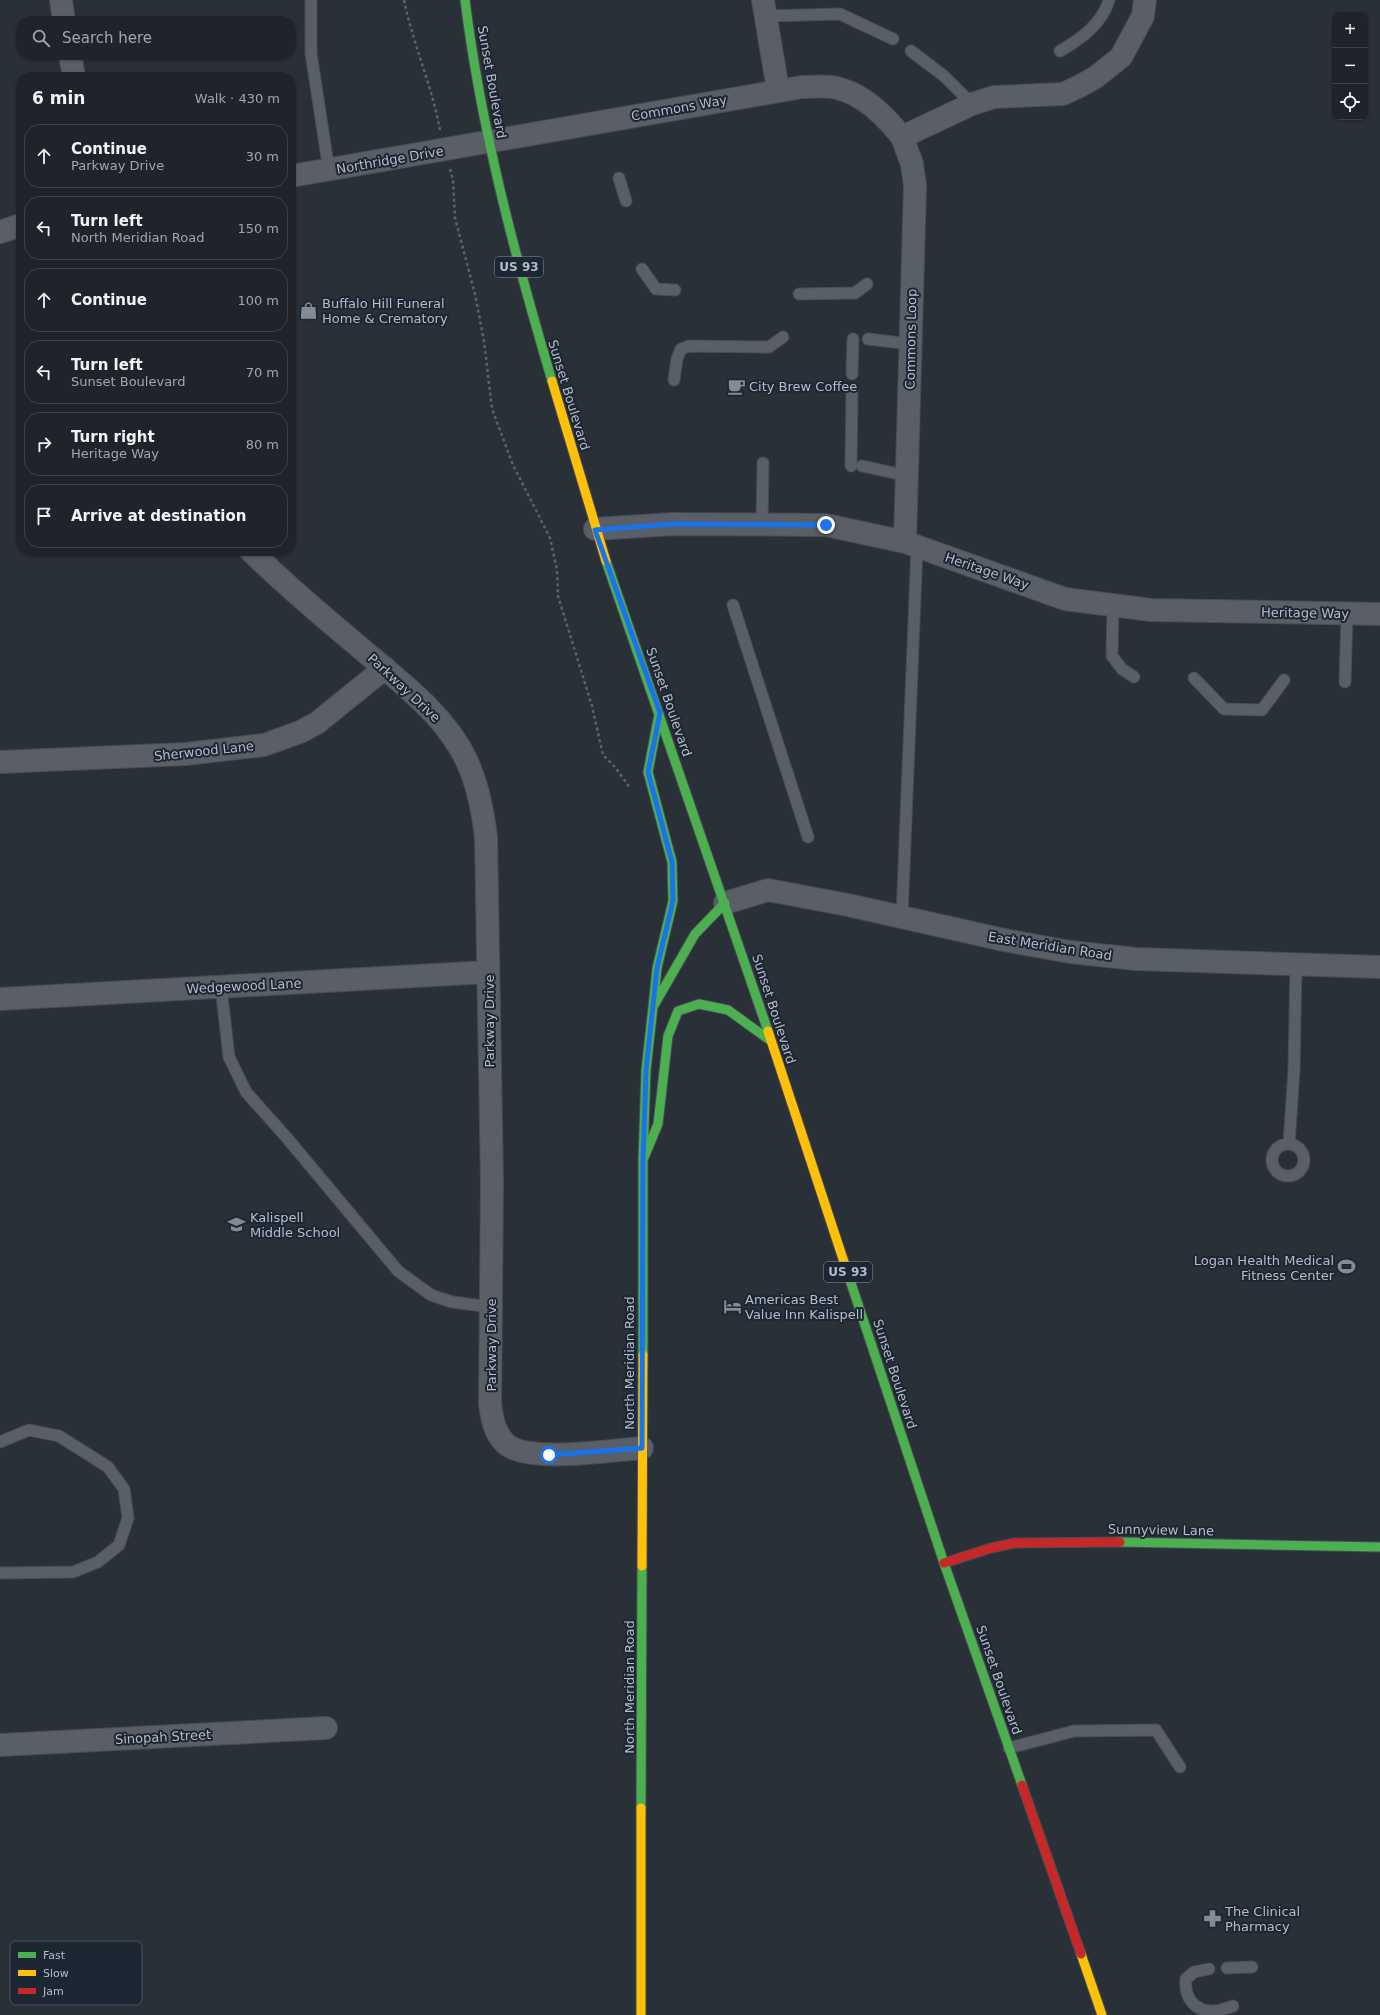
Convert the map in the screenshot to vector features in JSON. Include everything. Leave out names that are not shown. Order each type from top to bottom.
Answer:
[{"type":"main road","name":"Sunset Boulevard","points":[[465,0],[471,49],[489,142],[526,294],[595,530],[725,903],[944,1563],[1102,2015]]},
{"type":"main road","points":[[653,1007],[657,968],[673,901],[672,862],[648,772],[660,713]]},
{"type":"main road","name":"North Meridian Road","points":[[641,2015],[643,1160],[646,1070],[653,1007],[679,959],[695,934],[725,903]]},
{"type":"main road","points":[[643,1160],[658,1124],[668,1036],[678,1011],[700,1004],[728,1010],[771,1041]]},
{"type":"main road","name":"Sunnyview Lane","points":[[944,1563],[991,1548],[1015,1543],[1119,1542],[1380,1547]]},
{"type":"street","points":[[61,0],[63,16]]},
{"type":"street","points":[[902,137],[972,104],[994,97],[1063,94],[1096,77],[1121,57],[1136,31],[1142,16],[1145,0]]},
{"type":"street","points":[[764,8],[778,90]]},
{"type":"street","points":[[71,60],[73,72]]},
{"type":"street","name":"Commons Loop","points":[[778,90],[802,87],[833,88],[866,100],[888,120],[902,137],[912,164],[915,186],[908,476],[911,544]]},
{"type":"street","name":"Commons Way","points":[[489,142],[778,90]]},
{"type":"street","name":"Northridge Drive","points":[[296,175],[489,142]]},
{"type":"street","points":[[0,232],[16,227]]},
{"type":"street","name":"Heritage Way","points":[[595,530],[673,524],[826,525],[911,544],[1065,599],[1151,610],[1380,614]]},
{"type":"street","name":"Parkway Drive","points":[[256,556],[278,578],[385,668],[434,713],[460,748],[470,768],[482,812],[486,837],[492,1183],[490,1404],[493,1423],[505,1444],[526,1453],[549,1455],[642,1448]]},
{"type":"street","name":"Sherwood Lane","points":[[0,762],[186,754],[264,745],[300,732],[317,723],[385,668]]},
{"type":"street","name":"East Meridian Road","points":[[725,903],[768,890],[848,905],[1004,940],[1070,952],[1136,959],[1380,967]]},
{"type":"street","name":"Wedgewood Lane","points":[[0,999],[488,972]]},
{"type":"street","name":"Sinopah Street","points":[[0,1746],[326,1728]]},
{"type":"lane","points":[[311,0],[311,53],[328,170]]},
{"type":"lane","points":[[1060,51],[1077,42],[1096,24],[1109,0]]},
{"type":"lane","points":[[764,8],[840,14],[893,39]]},
{"type":"lane","points":[[911,51],[944,76],[972,104]]},
{"type":"lane","points":[[619,178],[626,201]]},
{"type":"lane","points":[[642,268],[656,289],[675,290]]},
{"type":"lane","points":[[799,294],[855,293],[867,284]]},
{"type":"lane","points":[[674,380],[677,359],[681,349],[689,346],[769,347],[783,337]]},
{"type":"lane","points":[[852,374],[853,338]]},
{"type":"lane","points":[[868,339],[910,344]]},
{"type":"lane","points":[[851,466],[852,390]]},
{"type":"lane","points":[[762,525],[763,463]]},
{"type":"lane","points":[[862,466],[908,476]]},
{"type":"lane","points":[[902,917],[911,544]]},
{"type":"lane","points":[[733,605],[808,837]]},
{"type":"lane","points":[[1113,605],[1112,656],[1122,669],[1134,677]]},
{"type":"lane","points":[[1345,682],[1347,614]]},
{"type":"lane","points":[[1194,678],[1224,709],[1262,710],[1284,680]]},
{"type":"lane","points":[[1289,1144],[1294,1070],[1296,965]]},
{"type":"lane","points":[[221,987],[229,1057],[246,1092],[292,1144],[398,1271],[431,1295],[452,1302],[491,1306]]},
{"type":"lane","points":[[0,1442],[30,1430],[59,1436],[108,1467],[124,1489],[128,1518],[119,1545],[98,1562],[73,1572],[0,1573]]},
{"type":"lane","points":[[1009,1748],[1074,1731],[1156,1730],[1180,1767]]},
{"type":"lane","points":[[1227,1968],[1252,1967]]},
{"type":"lane","points":[[1209,1970],[1194,1972],[1186,1979],[1185,1989],[1190,2001],[1200,2009],[1213,2011],[1233,2006]]},
{"type":"path","points":[[404,0],[410,30],[436,112],[443,150],[453,180],[455,218],[475,294],[484,341],[492,408],[513,465],[550,538],[557,570],[558,596],[592,706],[603,755],[616,767],[633,793]]},
{"type":"traffic: fast","points":[[465,0],[480,96],[490,144],[512,240],[552,381]]},
{"type":"traffic: fast","points":[[606,561],[768,1031]]},
{"type":"traffic: fast","points":[[653,1007],[657,968],[673,901],[672,862],[648,772],[659,714]]},
{"type":"traffic: fast","points":[[643,1355],[643,1160],[646,1070],[653,1007],[695,934],[725,903]]},
{"type":"traffic: fast","points":[[643,1160],[658,1124],[668,1036],[678,1011],[699,1004],[728,1010],[771,1041]]},
{"type":"traffic: fast","points":[[844,1262],[944,1563],[1022,1785]]},
{"type":"traffic: fast","points":[[1120,1542],[1380,1547]]},
{"type":"traffic: fast","points":[[641,1808],[642,1566]]},
{"type":"traffic: slow","points":[[552,381],[606,561]]},
{"type":"traffic: slow","points":[[768,1031],[844,1262]]},
{"type":"traffic: slow","points":[[642,1566],[643,1355]]},
{"type":"traffic: slow","points":[[641,1808],[641,2015]]},
{"type":"traffic: slow","points":[[1081,1954],[1102,2015]]},
{"type":"traffic: jam","points":[[944,1563],[991,1548],[1015,1543],[1120,1542]]},
{"type":"traffic: jam","points":[[1022,1785],[1081,1954]]},
{"type":"place","name":"Buffalo Hill Funeral Home & Crematory","points":[[309,310]]},
{"type":"place","name":"City Brew Coffee","points":[[736,386]]},
{"type":"place","name":"Kalispell Middle School","points":[[237,1224]]},
{"type":"place","name":"Logan Health Medical Fitness Center","points":[[1347,1267]]},
{"type":"place","name":"Americas Best Value Inn Kalispell","points":[[732,1306]]},
{"type":"place","name":"The Clinical Pharmacy","points":[[1212,1918]]},
{"type":"route","points":[[549,1455],[642,1448],[643,1160],[646,1070],[657,968],[673,901],[672,862],[648,772],[660,713],[595,530],[673,524],[826,525]]}]
